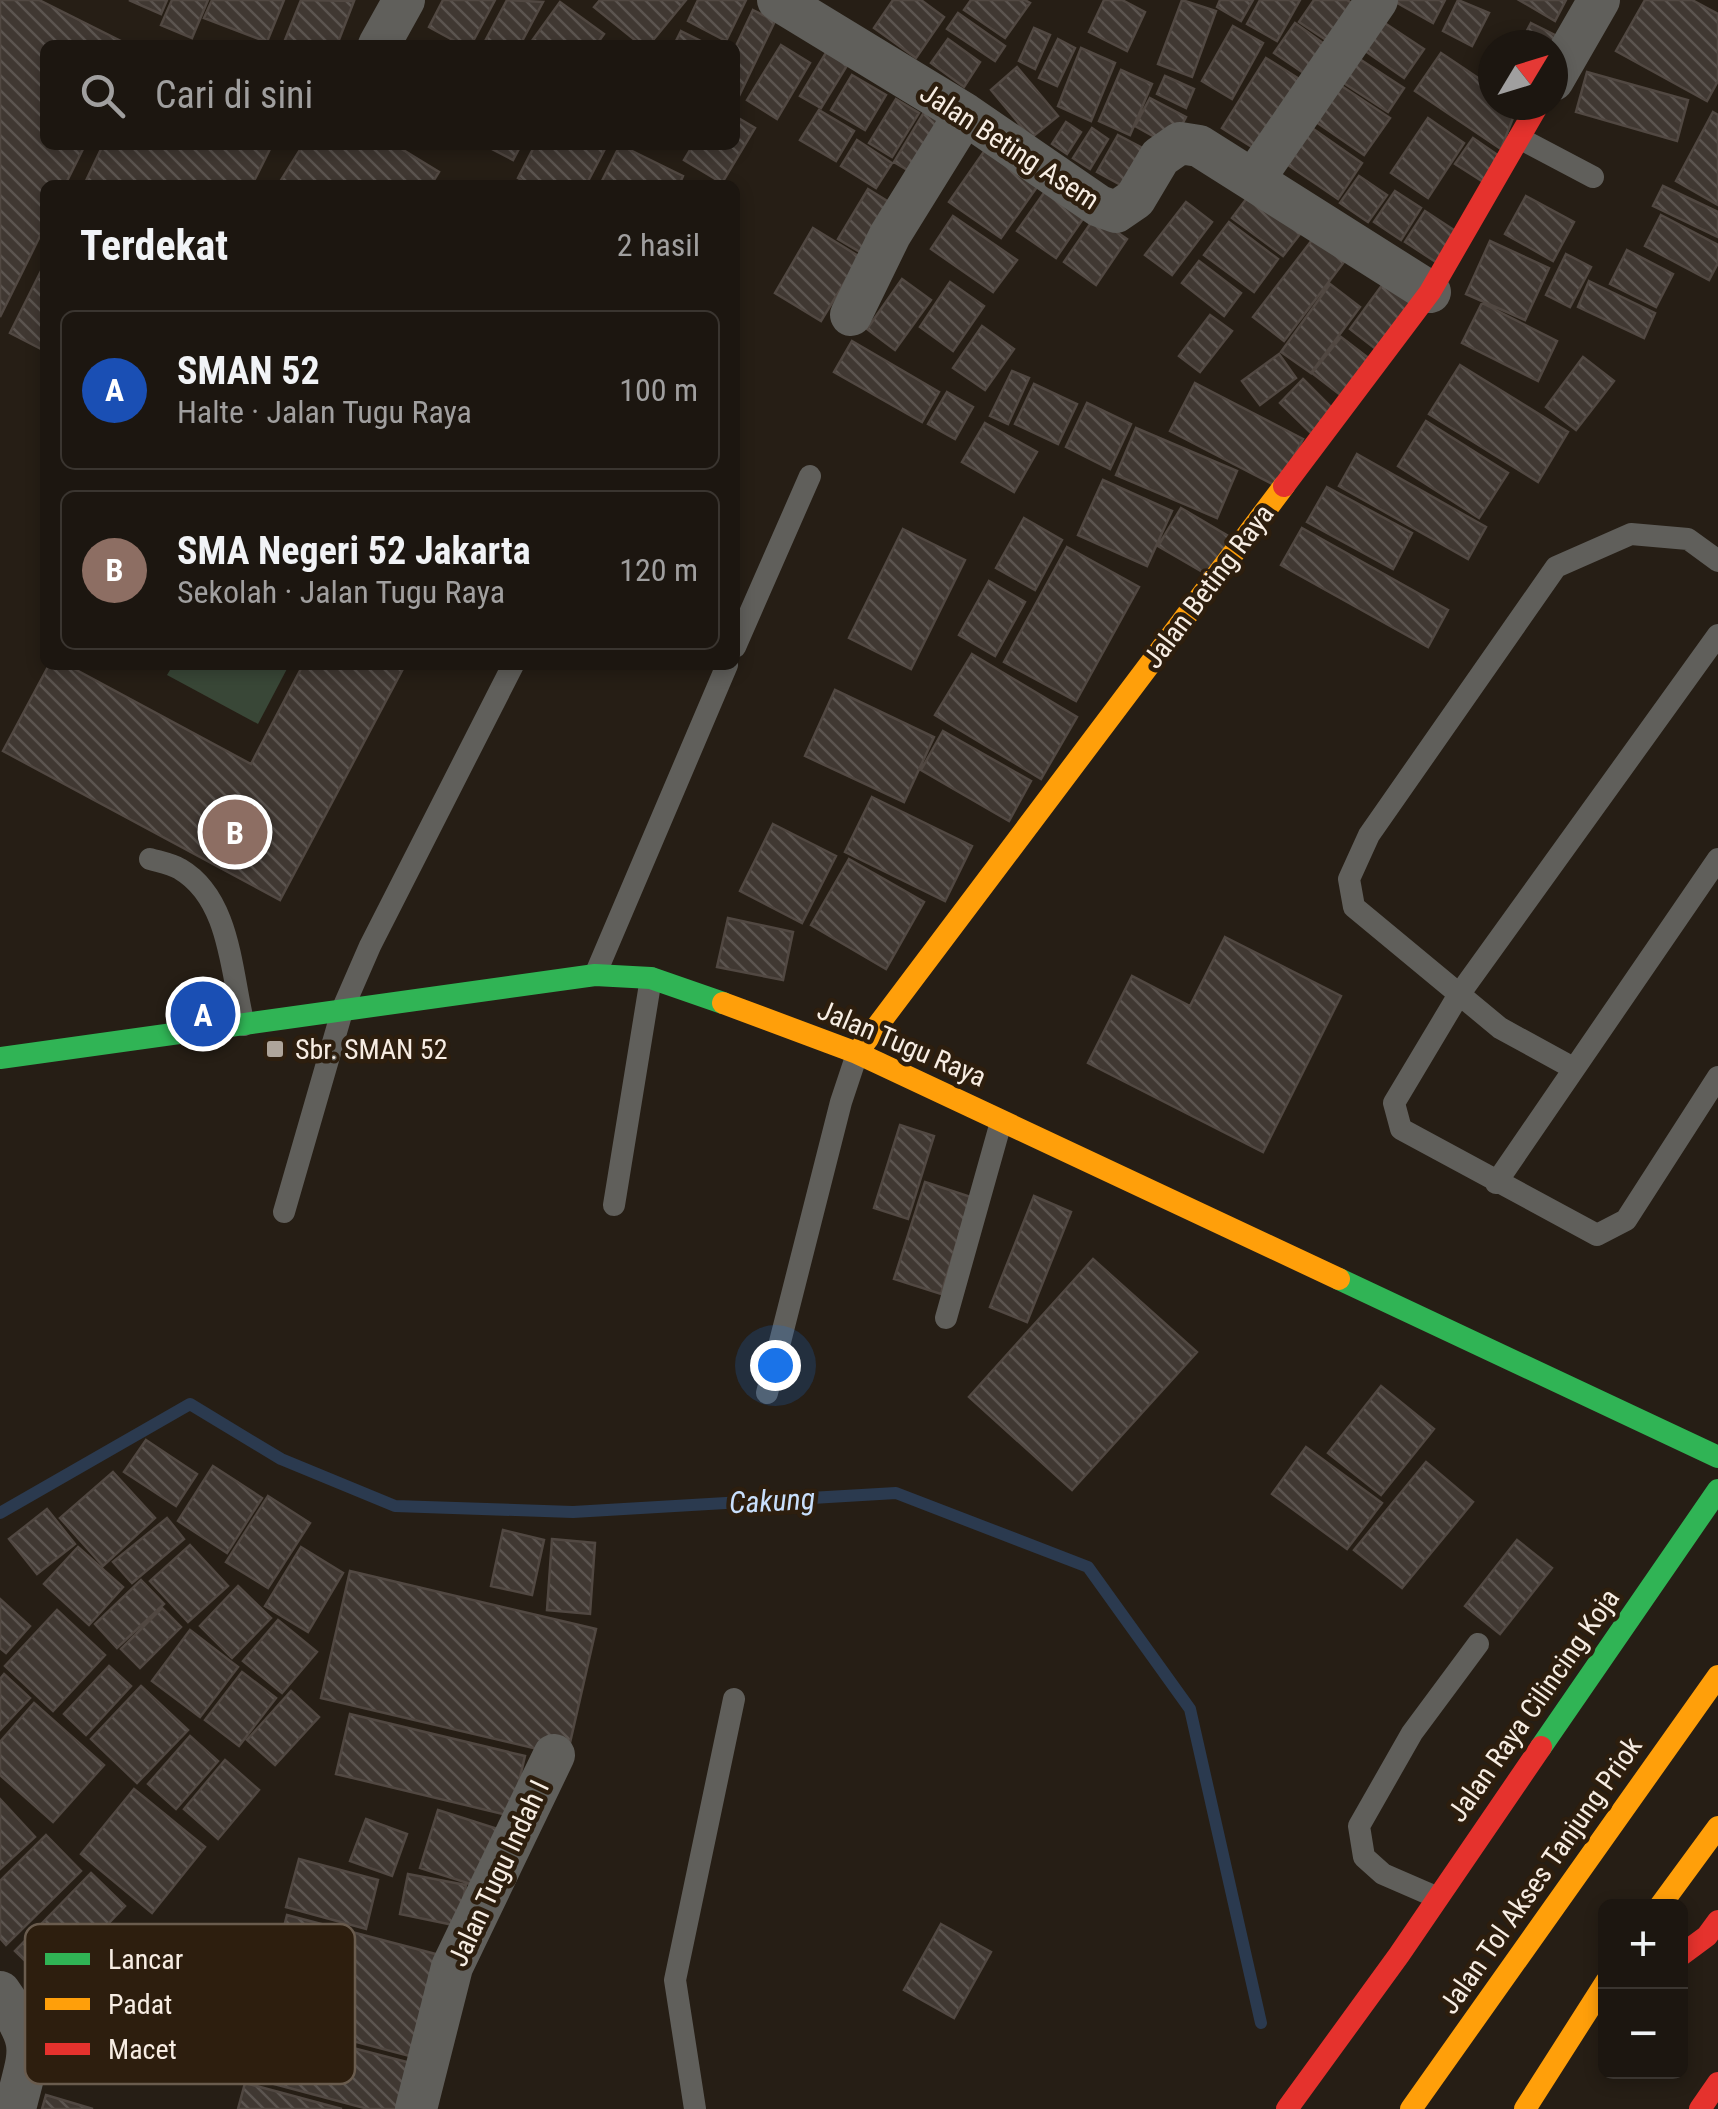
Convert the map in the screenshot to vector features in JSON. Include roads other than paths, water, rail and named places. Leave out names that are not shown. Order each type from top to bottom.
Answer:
[{"type":"main road","name":"Jalan Beting Raya","points":[[857,1053],[1430,292],[1529,120]]},
{"type":"main road","name":"Jalan Tugu Raya","points":[[0,1058],[595,975],[651,978],[857,1053],[1718,1457]]},
{"type":"main road","name":"Jalan Raya Cilincing Koja","points":[[1287,2109],[1399,1955],[1718,1490]]},
{"type":"main road","name":"Jalan Tol Akses Tanjung Priok","points":[[1411,2109],[1718,1676]]},
{"type":"main road","points":[[1665,1899],[1718,1827]]},
{"type":"main road","points":[[1688,1950],[1707,1936],[1718,1921]]},
{"type":"main road","points":[[1525,2109],[1598,1997]]},
{"type":"main road","points":[[1700,2109],[1718,2083]]},
{"type":"street","points":[[382,40],[404,0]]},
{"type":"street","name":"Jalan Beting Asem","points":[[778,0],[966,114],[1099,206],[1116,212],[1135,199],[1160,158],[1180,143],[1199,146],[1430,292]]},
{"type":"street","points":[[1254,179],[1377,0]]},
{"type":"street","points":[[1568,54],[1599,0]]},
{"type":"street","points":[[852,315],[890,235],[966,114]]},
{"type":"street","name":"Jalan Tugu Indah I","points":[[416,2109],[452,1966],[554,1755]]},
{"type":"street","points":[[0,1992],[25,2029]]},
{"type":"street","points":[[15,2109],[25,2068]]},
{"type":"lane","points":[[1519,138],[1594,177]]},
{"type":"lane","points":[[740,636],[810,476]]},
{"type":"lane","points":[[1573,1068],[1500,1028],[1458,996],[1354,906],[1349,878],[1369,835],[1556,567],[1632,534],[1688,539],[1718,561]]},
{"type":"lane","points":[[1718,635],[1458,996],[1394,1103],[1401,1130],[1597,1235],[1626,1220],[1718,1078]]},
{"type":"lane","points":[[284,1212],[343,1008],[370,946],[510,670]]},
{"type":"lane","points":[[595,975],[725,670]]},
{"type":"lane","points":[[150,859],[179,869],[202,886],[222,922],[244,1025]]},
{"type":"lane","points":[[1496,1183],[1718,859]]},
{"type":"lane","points":[[614,1204],[651,978]]},
{"type":"lane","points":[[767,1393],[840,1102],[857,1053]]},
{"type":"lane","points":[[946,1318],[1002,1119]]},
{"type":"lane","points":[[1436,1896],[1384,1874],[1364,1857],[1359,1826],[1412,1733],[1478,1644]]},
{"type":"lane","points":[[695,2109],[675,1980],[734,1699]]},
{"type":"waterway","name":"Cakung","points":[[0,1513],[190,1404],[281,1459],[395,1506],[573,1512],[896,1493],[1088,1567],[1190,1709],[1261,2023]]},
{"type":"place","name":"SMA Negeri 52 Jakarta","points":[[235,832]]},
{"type":"place","name":"SMAN 52","points":[[203,1014]]},
{"type":"place","name":"Sbr. SMAN 52","points":[[275,1049]]}]
